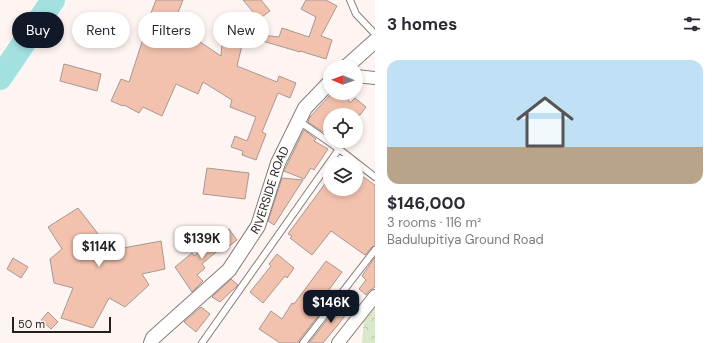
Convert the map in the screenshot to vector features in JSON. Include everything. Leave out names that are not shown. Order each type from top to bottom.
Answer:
[{"type":"street","points":[[354,60],[375,41]]},
{"type":"street","points":[[363,77],[375,78]]},
{"type":"street","name":"RIVERSIDE ROAD","points":[[151,343],[153,338],[229,270],[258,226],[278,163],[305,108],[323,89]]},
{"type":"street","points":[[339,343],[375,296]]},
{"type":"lane","points":[[350,0],[356,14],[375,34]]},
{"type":"lane","points":[[299,121],[323,137]]},
{"type":"lane","points":[[202,343],[339,148],[375,177]]},
{"type":"lane","points":[[303,343],[375,250]]},
{"type":"green space","points":[[375,305],[375,343],[362,343],[364,319]]},
{"type":"building","points":[[156,0],[183,0],[178,12],[151,12]]},
{"type":"building","points":[[243,0],[261,0],[270,11],[269,12],[253,12]]},
{"type":"building","points":[[306,0],[326,0],[337,6],[321,36],[332,40],[326,59],[269,43],[269,36],[279,37],[282,28],[309,37],[316,17],[301,9]]},
{"type":"building","points":[[205,45],[221,56],[222,48],[241,48],[237,66],[277,82],[279,76],[296,83],[290,98],[278,93],[262,132],[266,134],[256,160],[242,155],[243,151],[231,147],[235,136],[247,141],[256,117],[230,107],[232,100],[203,82],[198,94],[176,84],[162,116],[143,107],[139,113],[124,105],[123,106],[111,101],[121,79],[129,82],[140,48],[205,48]]},
{"type":"building","points":[[64,64],[101,74],[97,91],[60,81]]},
{"type":"building","points":[[326,100],[348,100],[350,103],[353,100],[357,100],[366,107],[363,111],[363,108],[323,108],[323,132],[308,122],[310,117]]},
{"type":"building","points":[[304,130],[316,139],[314,141],[323,146],[323,148],[328,149],[314,170],[311,168],[304,179],[284,171]]},
{"type":"building","points":[[207,168],[249,173],[245,199],[203,194]]},
{"type":"building","points":[[363,177],[375,185],[375,246],[372,247],[365,255],[331,231],[312,255],[290,238],[292,236],[288,234],[323,186],[323,196],[363,196]]},
{"type":"building","points":[[282,178],[303,180],[274,225],[268,221]]},
{"type":"building","points":[[78,208],[99,235],[123,248],[161,241],[165,269],[142,274],[149,285],[125,307],[109,298],[93,328],[61,318],[73,288],[54,283],[50,259],[62,249],[48,227]]},
{"type":"building","points":[[229,229],[237,240],[224,250],[222,247],[202,264],[205,268],[197,275],[203,281],[192,292],[175,267],[192,253],[194,256]]},
{"type":"building","points":[[277,254],[294,268],[287,278],[285,276],[263,303],[250,292],[271,266],[269,264]]},
{"type":"building","points":[[375,257],[375,287],[366,295],[359,289],[366,280],[362,276]]},
{"type":"building","points":[[13,258],[28,267],[21,278],[7,269]]},
{"type":"building","points":[[326,261],[342,272],[328,291],[334,296],[299,340],[299,343],[280,343],[259,329],[271,311],[282,319],[292,303],[294,304]]},
{"type":"building","points":[[231,279],[238,285],[220,302],[212,297]]},
{"type":"building","points":[[341,302],[350,309],[337,326],[323,343],[309,343]]},
{"type":"building","points":[[201,307],[210,314],[196,332],[184,322]]},
{"type":"building","points":[[48,312],[58,322],[51,329],[41,320]]},
{"type":"waterway","points":[[0,78],[53,0]]}]
